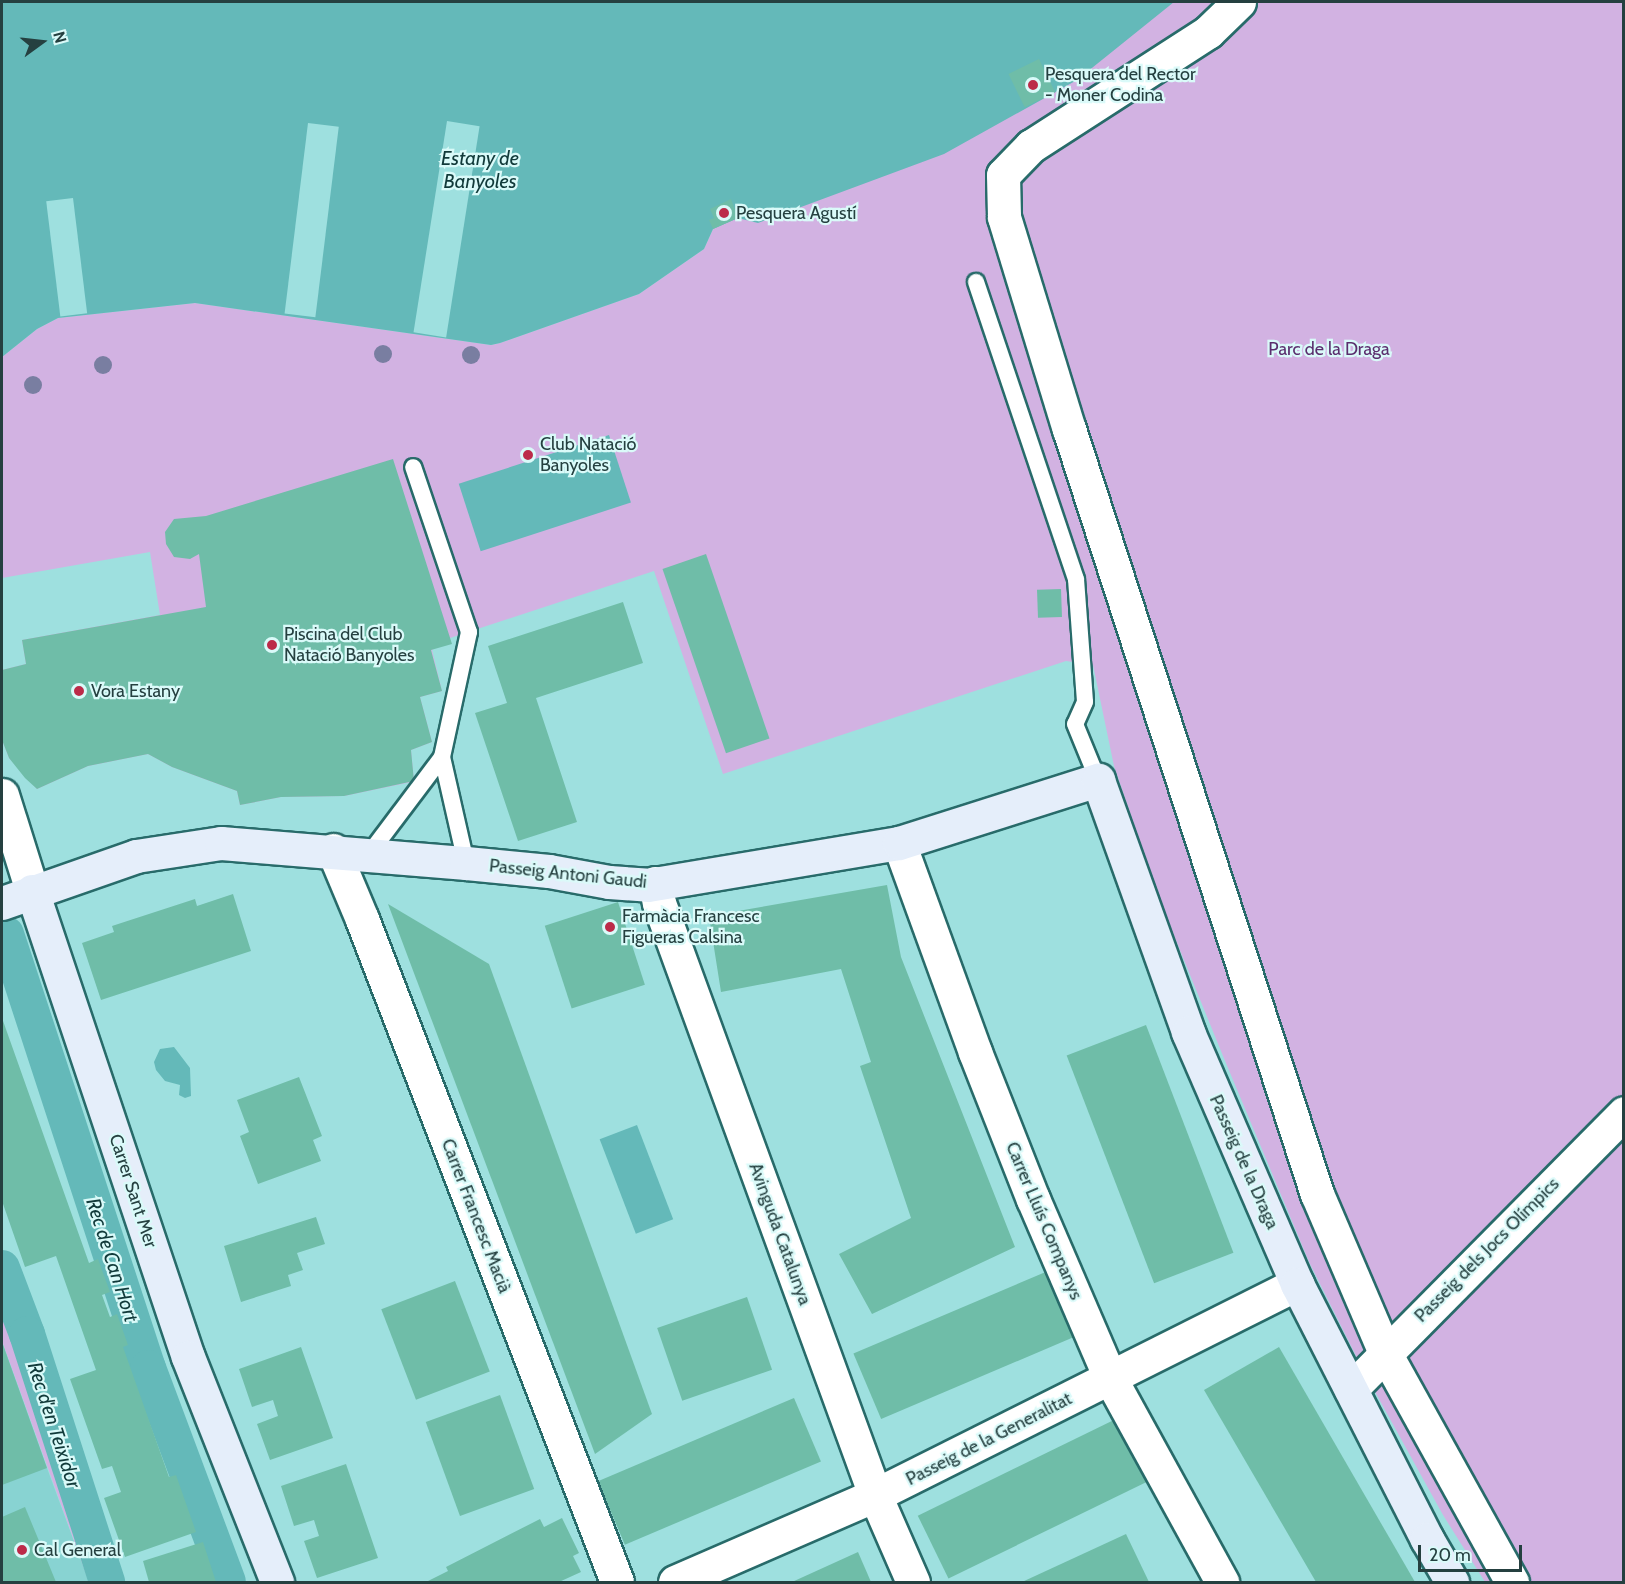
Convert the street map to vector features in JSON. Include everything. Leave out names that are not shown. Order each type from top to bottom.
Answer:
[{"type":"street","points":[[1239,2],[1208,32],[1031,146],[1003,176],[1004,217],[1069,429],[1317,1194],[1385,1353],[1512,1582]]},
{"type":"street","name":"Passeig Antoni Gaudi","points":[[2,903],[136,856],[221,843],[333,850],[549,871],[609,882],[655,883],[899,843],[1098,780]]},
{"type":"street","name":"Passeig de la Draga","points":[[1098,780],[1188,1032],[1298,1284],[1452,1582]]},
{"type":"street","name":"Carrer Sant Mer","points":[[2,795],[188,1357],[277,1582]]},
{"type":"street","name":"Carrer Lluís Companys","points":[[899,843],[975,1052],[1033,1199],[1110,1378],[1222,1582]]},
{"type":"street","name":"Carrer Francesc Macià","points":[[333,850],[371,941],[617,1582]]},
{"type":"street","name":"Avinguda Catalunya","points":[[655,883],[659,903],[875,1496],[913,1582]]},
{"type":"street","name":"Passeig dels Jocs Olímpics","points":[[1351,1389],[1623,1113]]},
{"type":"street","name":"Passeig de la Generalitat","points":[[675,1582],[875,1496],[1298,1284]]},
{"type":"lane","name":"Passeig de la Draga","points":[[976,282],[1076,579],[1085,702],[1076,724],[1098,780]]},
{"type":"lane","points":[[369,854],[442,757],[469,632],[413,467]]},
{"type":"lane","points":[[442,757],[466,863]]},
{"type":"shaded area","points":[[2,1341],[47,1468],[89,1582],[2,1582]]},
{"type":"green space","name":"Parc de la Draga","points":[[1155,2],[1623,2],[1623,1582],[1485,1582],[1443,1515],[1364,1372],[1309,1262],[1223,1056],[1162,906],[1114,766],[1093,665],[1066,661],[723,774],[654,571],[450,638],[432,650],[442,691],[420,697],[432,742],[411,750],[414,781],[407,783],[344,796],[281,797],[240,805],[237,791],[172,767],[148,754],[88,766],[37,789],[9,758],[2,740],[2,670],[26,664],[22,640],[160,615],[150,552],[2,578],[2,357],[37,329],[58,318],[195,303],[491,345],[500,343],[639,294],[704,249],[713,229]]},
{"type":"green space","points":[[2,1255],[46,1377],[111,1582],[89,1582],[2,1341]]},
{"type":"water","name":"Estany de Banyoles","points":[[2,2],[1174,2],[1077,80],[944,154],[758,223],[738,218],[713,229],[704,249],[639,294],[500,343],[491,345],[195,303],[58,318],[37,329],[2,357]]},
{"type":"water","points":[[609,435],[631,503],[481,551],[459,484]]},
{"type":"water","points":[[174,1047],[190,1068],[191,1096],[185,1098],[179,1095],[180,1085],[165,1081],[156,1070],[154,1062],[160,1049]]},
{"type":"water","points":[[637,1125],[673,1219],[636,1234],[600,1139]]},
{"type":"pier","points":[[447,121],[480,126],[446,338],[414,332]]},
{"type":"pier","points":[[308,123],[339,127],[315,317],[285,314]]},
{"type":"pier","points":[[73,198],[87,313],[60,316],[46,201]]},
{"type":"building","name":"Pesquera del Rector - Moner Codina","points":[[1039,59],[1055,92],[1025,107],[1008,74]]},
{"type":"building","name":"Pesquera Agustí","points":[[731,199],[738,218],[713,229],[709,220],[714,218],[710,209]]},
{"type":"building","points":[[393,459],[452,644],[431,650],[442,691],[420,697],[432,742],[411,750],[414,781],[344,796],[281,797],[240,805],[237,791],[172,767],[148,754],[88,766],[37,789],[25,778],[9,758],[2,740],[2,670],[26,664],[22,640],[206,607],[199,554],[190,559],[174,557],[166,544],[165,532],[174,519],[206,516]]},
{"type":"building","points":[[706,554],[769,738],[726,753],[663,569]]},
{"type":"building","points":[[1061,589],[1062,617],[1038,618],[1037,590]]},
{"type":"building","points":[[623,602],[643,663],[536,698],[577,822],[518,841],[475,713],[507,703],[488,646]]},
{"type":"building","points":[[887,885],[901,957],[1015,1247],[872,1314],[839,1254],[911,1218],[860,1066],[871,1062],[841,969],[721,992],[709,916]]},
{"type":"building","points":[[233,894],[251,951],[101,1000],[82,943],[114,932],[112,926],[195,899],[197,906]]},
{"type":"building","points":[[618,902],[645,985],[572,1009],[545,926]]},
{"type":"building","points":[[388,904],[489,964],[652,1414],[595,1454]]},
{"type":"building","points":[[2,1018],[89,1263],[98,1259],[110,1292],[102,1295],[110,1317],[117,1314],[128,1345],[123,1347],[169,1477],[176,1475],[196,1532],[125,1557],[104,1498],[121,1492],[112,1466],[102,1469],[70,1379],[96,1370],[56,1256],[25,1267],[2,1201]]},
{"type":"building","points":[[1146,1025],[1233,1253],[1154,1283],[1067,1055]]},
{"type":"building","points":[[299,1077],[322,1136],[313,1140],[321,1161],[258,1184],[240,1136],[249,1132],[237,1100]]},
{"type":"building","points":[[316,1217],[325,1244],[297,1253],[303,1270],[288,1275],[291,1286],[241,1302],[224,1246]]},
{"type":"building","points":[[1055,1268],[1083,1333],[881,1419],[853,1354]]},
{"type":"building","points":[[455,1281],[490,1372],[416,1400],[381,1309]]},
{"type":"building","points":[[747,1297],[772,1370],[682,1401],[657,1328]]},
{"type":"building","points":[[2,1342],[47,1468],[2,1485]]},
{"type":"building","points":[[301,1347],[333,1438],[270,1460],[257,1424],[278,1416],[273,1400],[252,1407],[239,1369]]},
{"type":"building","points":[[1279,1347],[1415,1582],[1316,1582],[1204,1390]]},
{"type":"building","points":[[500,1395],[534,1489],[460,1516],[426,1422]]},
{"type":"building","points":[[794,1398],[821,1462],[625,1545],[598,1481]]},
{"type":"building","points":[[1120,1417],[1151,1480],[948,1579],[918,1516]]},
{"type":"building","points":[[346,1464],[378,1558],[317,1578],[304,1541],[319,1536],[314,1520],[294,1526],[281,1486]]},
{"type":"building","name":"Cal General","points":[[25,1507],[56,1582],[2,1582],[2,1517]]},
{"type":"building","points":[[562,1518],[579,1553],[573,1556],[581,1572],[559,1582],[426,1582],[448,1571],[446,1567],[540,1519],[544,1527]]},
{"type":"building","points":[[1126,1534],[1149,1582],[1022,1582]]},
{"type":"building","points":[[203,1542],[216,1582],[149,1582],[143,1561]]},
{"type":"building","points":[[858,1552],[871,1582],[792,1582]]},
{"type":"waterway","name":"Rec de Can Hort","points":[[6,934],[148,1368],[228,1582]]},
{"type":"waterway","name":"Rec d'en Teixidor","points":[[2,1268],[27,1334],[107,1582]]},
{"type":"place","name":"Pesquera del Rector - Moner Codina","points":[[1033,85]]},
{"type":"place","name":"Pesquera Agustí","points":[[724,213]]},
{"type":"place","name":"Club Natació Banyoles","points":[[528,455]]},
{"type":"place","name":"Piscina del Club Natació Banyoles","points":[[272,645]]},
{"type":"place","name":"Vora Estany","points":[[79,691]]},
{"type":"place","name":"Farmàcia Francesc Figueras Calsina","points":[[610,927]]},
{"type":"place","name":"Cal General","points":[[22,1550]]}]
